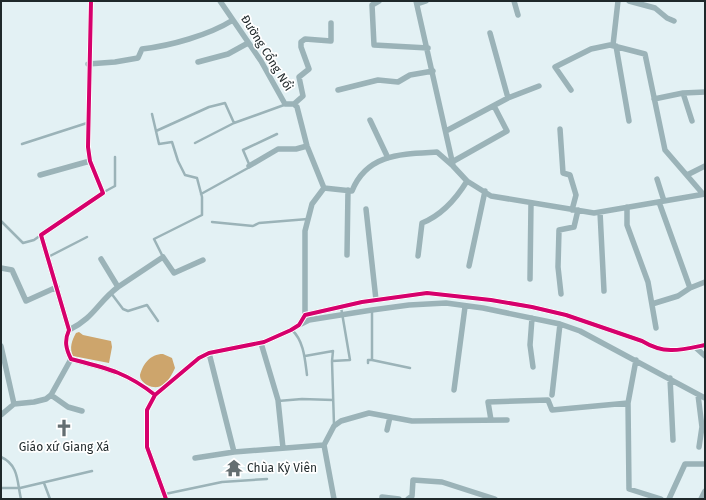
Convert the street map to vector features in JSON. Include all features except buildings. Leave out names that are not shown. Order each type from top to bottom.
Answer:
[{"type":"street","points":[[71,359],[66,348],[66,338],[69,330],[41,235],[103,193],[90,161],[87,123],[91,1]]},
{"type":"street","name":"Đường Cổng Nổi","points":[[220,1],[283,97],[285,104],[294,104],[299,110],[307,146],[324,188]]},
{"type":"street","points":[[379,1],[372,5],[374,45],[428,48]]},
{"type":"street","points":[[426,1],[417,3],[453,164]]},
{"type":"street","points":[[514,1],[518,15]]},
{"type":"street","points":[[618,1],[614,46],[629,121]]},
{"type":"street","points":[[629,1],[655,8],[667,18],[674,21]]},
{"type":"street","points":[[88,64],[115,62],[138,58],[142,49],[162,46],[209,33],[233,20]]},
{"type":"street","points":[[294,104],[303,96],[299,77],[310,69],[301,47],[301,42],[305,40],[331,41],[331,24]]},
{"type":"street","points":[[490,33],[508,98]]},
{"type":"street","points":[[198,62],[228,54],[248,43]]},
{"type":"street","points":[[571,90],[555,67],[591,49],[614,46],[645,54],[665,150],[704,194]]},
{"type":"street","points":[[338,90],[378,80],[398,82],[410,75],[433,71]]},
{"type":"street","points":[[446,131],[508,98],[539,86]]},
{"type":"street","points":[[654,99],[683,93],[705,92]]},
{"type":"street","points":[[683,93],[692,121]]},
{"type":"street","points":[[453,164],[507,131],[494,106]]},
{"type":"street","points":[[370,120],[388,158]]},
{"type":"street","points":[[560,129],[563,173],[570,175],[576,195],[574,227],[559,230],[558,267],[561,294]]},
{"type":"street","points":[[249,166],[278,149],[296,149],[307,146]]},
{"type":"street","points":[[298,325],[305,315],[305,231],[312,204],[324,188],[352,191],[357,180],[374,163],[399,154],[437,152],[453,164],[467,181],[491,196],[594,213],[704,194]]},
{"type":"street","points":[[40,175],[90,161]]},
{"type":"street","points":[[687,175],[705,166]]},
{"type":"street","points":[[657,179],[661,202],[690,288]]},
{"type":"street","points":[[418,256],[422,223],[431,219],[442,211],[459,194],[467,181]]},
{"type":"street","points":[[348,190],[348,255]]},
{"type":"street","points":[[469,266],[485,191]]},
{"type":"street","points":[[530,279],[531,203]]},
{"type":"street","points":[[627,208],[627,225],[648,282],[656,328]]},
{"type":"street","points":[[366,209],[376,300]]},
{"type":"street","points":[[600,212],[604,290]]},
{"type":"street","points":[[69,330],[90,318],[110,293],[163,257],[174,273],[204,260]]},
{"type":"street","points":[[102,259],[118,287]]},
{"type":"street","points":[[1,268],[12,270],[26,301],[57,287]]},
{"type":"street","points":[[652,304],[678,296],[690,288],[705,282]]},
{"type":"street","points":[[305,315],[376,300],[427,293],[491,300],[566,315],[642,341],[653,347],[679,351],[705,345]]},
{"type":"street","points":[[164,497],[147,447],[147,410],[155,395],[199,358],[210,353],[261,343],[291,330],[309,320],[409,305],[446,303],[465,307],[483,308],[560,324],[580,330],[705,398]]},
{"type":"street","points":[[454,390],[465,307]]},
{"type":"street","points":[[532,318],[530,345],[533,368]]},
{"type":"street","points":[[552,395],[560,324]]},
{"type":"street","points":[[261,343],[278,401],[283,448]]},
{"type":"street","points":[[1,346],[14,404]]},
{"type":"street","points":[[695,347],[705,356]]},
{"type":"street","points":[[210,353],[234,452]]},
{"type":"street","points":[[1,415],[14,404],[34,402],[46,399],[51,395],[71,359]]},
{"type":"street","points":[[71,359],[114,369],[138,382],[155,395]]},
{"type":"street","points":[[636,360],[628,403],[629,489],[661,499]]},
{"type":"street","points":[[670,378],[673,440]]},
{"type":"street","points":[[51,395],[68,407],[82,411]]},
{"type":"street","points":[[698,395],[702,427],[698,447]]},
{"type":"street","points":[[491,420],[488,402],[548,400],[552,410],[628,403]]},
{"type":"street","points":[[334,499],[324,445],[334,426],[341,421],[369,413],[412,421],[507,420]]},
{"type":"street","points":[[387,430],[390,417]]},
{"type":"street","points":[[195,458],[234,452],[324,445]]},
{"type":"street","points":[[669,499],[685,464],[705,464]]},
{"type":"street","points":[[408,499],[412,496],[413,480],[442,482],[495,499]]},
{"type":"street","points":[[701,499],[705,491]]},
{"type":"street","points":[[382,499],[382,497],[398,499]]},
{"type":"lane","points":[[156,131],[209,107],[225,103],[234,123]]},
{"type":"lane","points":[[195,143],[234,123],[285,104]]},
{"type":"lane","points":[[152,114],[159,144],[172,142],[178,161],[185,175],[197,178],[201,194],[202,215],[154,239],[163,257]]},
{"type":"lane","points":[[22,144],[87,123]]},
{"type":"lane","points":[[201,194],[248,168],[249,166],[243,150],[278,134]]},
{"type":"lane","points":[[103,193],[115,186],[115,157]]},
{"type":"lane","points":[[212,222],[253,226],[259,223],[308,219]]},
{"type":"lane","points":[[1,220],[23,243],[34,240],[41,235]]},
{"type":"lane","points":[[48,257],[87,237]]},
{"type":"lane","points":[[110,293],[123,308],[128,311],[147,305],[158,321]]},
{"type":"lane","points":[[332,360],[350,360],[341,307]]},
{"type":"lane","points":[[372,310],[372,360]]},
{"type":"lane","points":[[291,330],[296,334],[305,356],[307,375]]},
{"type":"lane","points":[[305,356],[333,351],[334,426]]},
{"type":"lane","points":[[368,364],[368,360],[372,360],[410,368]]},
{"type":"lane","points":[[278,401],[302,399],[333,400]]},
{"type":"lane","points":[[1,457],[11,462],[18,477],[20,499]]},
{"type":"lane","points":[[1,488],[20,488],[92,472]]},
{"type":"lane","points":[[164,497],[189,488],[222,482],[267,479]]},
{"type":"lane","points":[[44,483],[50,499]]},
{"type":"shaded area","points":[[79,332],[83,335],[111,341],[112,347],[109,363],[73,356],[71,350],[73,338],[76,333]]},
{"type":"shaded area","points":[[163,354],[172,358],[175,368],[173,373],[161,386],[152,387],[147,385],[140,377],[143,367],[148,360],[154,356]]},
{"type":"cycle path","points":[[91,1],[88,147],[90,161],[103,193],[41,235],[69,330],[66,338],[66,345],[71,359],[105,368],[125,376],[155,395]]},
{"type":"cycle path","points":[[166,499],[147,447],[147,410],[155,395],[199,358],[209,353],[264,342],[299,325],[305,315],[362,302],[427,293],[491,300],[566,315],[666,350],[681,350],[705,345]]},
{"type":"place","name":"Giáo xứ Giang Xá","points":[[64,428]]},
{"type":"place","name":"Chùa Kỳ Viên","points":[[234,468]]}]
